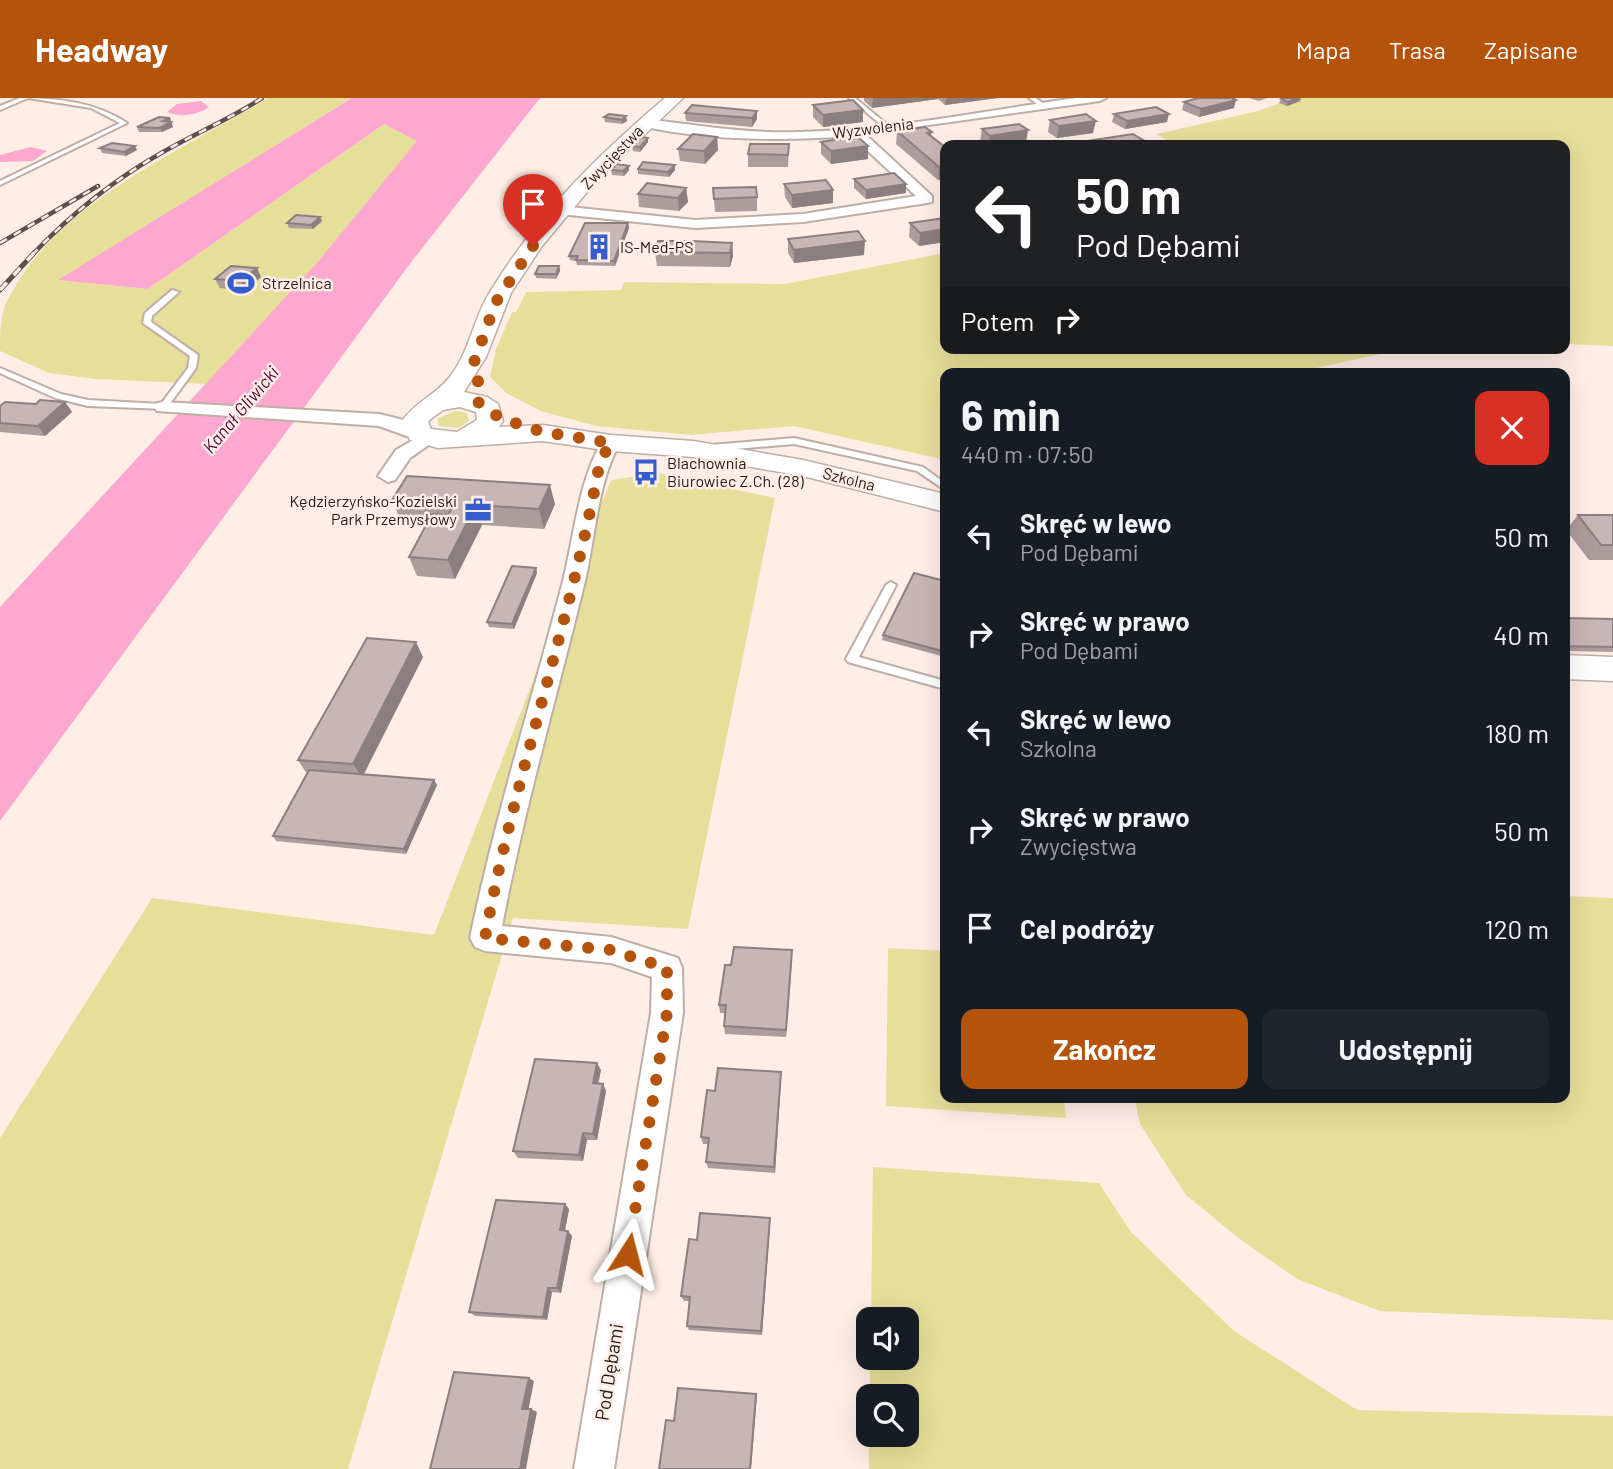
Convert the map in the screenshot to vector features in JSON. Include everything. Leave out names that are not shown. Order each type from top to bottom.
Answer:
[{"type":"street","name":"Zwycięstwa","points":[[433,406],[473,365],[496,302],[519,264],[561,210],[645,123],[675,98]]},
{"type":"street","name":"Wyzwolenia","points":[[645,123],[745,134],[798,136],[855,132],[1100,98]]},
{"type":"street","points":[[561,210],[695,224],[803,218],[927,199],[855,132]]},
{"type":"street","name":"Zwycięstwa","points":[[473,365],[484,406]]},
{"type":"street","points":[[379,419],[460,399],[484,406],[490,421],[470,436]]},
{"type":"street","points":[[423,436],[415,421],[433,406]]},
{"type":"street","name":"Szkolna","points":[[484,406],[500,418],[543,432],[611,443],[693,449],[803,468],[940,502]]},
{"type":"street","points":[[167,408],[379,419],[405,426],[423,436]]},
{"type":"street","name":"Szkolna","points":[[423,436],[448,441],[470,436],[543,432]]},
{"type":"street","points":[[388,476],[403,454],[423,436]]},
{"type":"street","name":"Pod Dębami","points":[[594,1469],[667,1013],[667,968],[611,950],[485,938],[494,889],[567,616],[600,461],[611,443]]},
{"type":"street","points":[[1570,667],[1613,669]]},
{"type":"lane","points":[[0,108],[27,98],[92,107],[124,123],[0,183]]},
{"type":"lane","points":[[852,98],[887,127]]},
{"type":"lane","points":[[1032,98],[1043,106]]},
{"type":"lane","points":[[0,370],[58,396],[88,403],[167,408],[191,368],[194,355],[189,348],[147,323],[148,316],[175,292]]},
{"type":"lane","points":[[693,449],[794,441],[920,469],[940,483]]},
{"type":"lane","points":[[891,585],[852,659],[940,684]]},
{"type":"shaded area","points":[[268,98],[352,98],[60,280],[148,289],[384,124],[418,141],[316,264],[206,384],[96,379],[49,373],[0,351],[0,331],[5,305],[30,264],[57,234],[123,182]]},
{"type":"shaded area","points":[[1293,98],[1613,98],[1613,346],[1570,344],[1570,140],[1166,140],[1157,134],[1258,111]]},
{"type":"shaded area","points":[[940,254],[940,354],[1380,354],[1317,368],[940,368],[940,460],[794,426],[691,435],[596,426],[541,411],[506,393],[490,377],[496,349],[512,312],[516,312],[526,292],[621,290],[624,282],[784,284]]},
{"type":"shaded area","points":[[455,411],[467,413],[469,421],[459,428],[439,426],[437,419]]},
{"type":"shaded area","points":[[658,473],[775,498],[688,929],[513,918],[348,1469],[0,1469],[0,1138],[152,898],[434,935],[611,480]]},
{"type":"shaded area","points":[[1570,896],[1613,898],[1613,1320],[1380,1311],[1297,1279],[1237,1237],[1186,1195],[1140,1124],[1135,1103],[1570,1103]]},
{"type":"shaded area","points":[[888,948],[940,951],[940,1103],[1065,1103],[1066,1118],[886,1106]]},
{"type":"shaded area","points":[[873,1167],[1099,1183],[1131,1232],[1234,1331],[1357,1410],[1613,1416],[1613,1469],[869,1469],[869,1447],[919,1447],[919,1384],[870,1384],[870,1370],[919,1370],[919,1307],[871,1307]]},
{"type":"water","name":"Kanał Gliwicki","points":[[352,98],[540,98],[409,265],[0,821],[0,607],[316,264],[417,141],[384,124],[148,289],[58,280]]},
{"type":"water","points":[[201,101],[209,107],[189,115],[167,112],[177,104]]},
{"type":"water","points":[[31,147],[47,151],[33,161],[0,162],[0,155]]},
{"type":"building","points":[[1198,98],[1236,100],[1201,109],[1184,102]]},
{"type":"building","points":[[1297,98],[1288,102],[1281,99]]},
{"type":"building","points":[[853,100],[863,110],[823,115],[813,105]]},
{"type":"building","points":[[692,105],[757,111],[752,118],[685,113]]},
{"type":"building","points":[[1156,107],[1169,114],[1127,121],[1114,114]]},
{"type":"building","points":[[609,114],[626,116],[622,120],[604,117]]},
{"type":"building","points":[[1086,114],[1096,121],[1059,126],[1050,120]]},
{"type":"building","points":[[159,117],[170,118],[163,121],[171,122],[160,128],[137,127]]},
{"type":"building","points":[[1019,124],[1028,130],[990,136],[982,129]]},
{"type":"building","points":[[925,127],[932,132],[927,133],[940,143],[940,167],[939,167],[897,131]]},
{"type":"building","points":[[693,134],[717,137],[704,151],[678,149]]},
{"type":"building","points":[[1133,134],[1143,140],[1094,140]]},
{"type":"building","points":[[857,136],[868,146],[831,151],[821,142]]},
{"type":"building","points":[[641,137],[648,138],[640,147],[632,146]]},
{"type":"building","points":[[112,143],[135,146],[124,152],[100,148]]},
{"type":"building","points":[[750,144],[789,144],[788,155],[748,154]]},
{"type":"building","points":[[643,162],[675,165],[668,172],[638,169]]},
{"type":"building","points":[[617,164],[629,166],[623,171],[611,170]]},
{"type":"building","points":[[894,173],[906,184],[866,190],[854,179]]},
{"type":"building","points":[[826,180],[833,190],[792,195],[784,184]]},
{"type":"building","points":[[647,183],[686,188],[678,198],[638,194]]},
{"type":"building","points":[[515,185],[528,186],[523,190],[511,189]]},
{"type":"building","points":[[756,187],[757,197],[714,199],[713,188]]},
{"type":"building","points":[[296,215],[320,217],[311,225],[287,223]]},
{"type":"building","points":[[940,219],[940,230],[920,233],[910,223]]},
{"type":"building","name":"IS-Med-PS","points":[[585,223],[628,223],[614,261],[576,260],[578,256],[569,256]]},
{"type":"building","points":[[858,231],[865,241],[794,250],[788,239]]},
{"type":"building","points":[[658,241],[732,243],[730,253],[655,252]]},
{"type":"building","points":[[231,266],[257,268],[241,281],[215,279]]},
{"type":"building","points":[[539,266],[559,266],[556,274],[535,274]]},
{"type":"building","points":[[40,400],[65,402],[38,426],[0,423],[0,406],[5,402],[36,404]]},
{"type":"building","points":[[407,476],[550,485],[539,509],[476,505],[448,560],[409,557],[432,514],[448,515],[454,504],[392,500]]},
{"type":"building","points":[[1578,515],[1613,515],[1613,545],[1601,545]]},
{"type":"building","points":[[512,566],[536,568],[512,624],[487,622]]},
{"type":"building","points":[[914,573],[940,580],[940,650],[883,635]]},
{"type":"building","points":[[1570,618],[1613,619],[1613,647],[1570,646]]},
{"type":"building","points":[[367,638],[416,642],[353,764],[298,760]]},
{"type":"building","points":[[309,770],[434,780],[404,849],[273,836]]},
{"type":"building","points":[[734,947],[792,950],[786,1030],[724,1026],[726,1005],[719,1005],[725,965],[731,965]]},
{"type":"building","points":[[535,1059],[597,1063],[593,1083],[603,1084],[593,1134],[583,1133],[579,1155],[513,1151]]},
{"type":"building","points":[[718,1068],[781,1072],[774,1167],[706,1162],[709,1138],[701,1137],[704,1113],[707,1090],[715,1091]]},
{"type":"building","points":[[496,1200],[565,1204],[560,1230],[568,1231],[557,1288],[548,1288],[543,1317],[469,1312]]},
{"type":"building","points":[[700,1213],[770,1218],[761,1331],[687,1326],[690,1297],[681,1296],[689,1239],[697,1240]]},
{"type":"building","points":[[454,1372],[529,1378],[522,1409],[531,1409],[520,1469],[430,1469]]},
{"type":"building","points":[[678,1388],[756,1394],[750,1469],[659,1469],[666,1420],[674,1421]]},
{"type":"railway","points":[[33,254],[77,212],[110,186],[163,152],[262,98]]},
{"type":"railway","points":[[0,243],[98,186]]},
{"type":"railway","points":[[0,290],[33,254]]},
{"type":"place","name":"IS-Med-PS","points":[[599,247]]},
{"type":"place","name":"Strzelnica","points":[[241,283]]},
{"type":"place","name":"Blachownia Biurowiec Z.Ch. (28)","points":[[646,472]]},
{"type":"place","name":"Kędzierzyńsko-Kozielski Park Przemysłowy","points":[[478,510]]},
{"type":"route","points":[[533,246],[496,302],[473,365],[478,380],[478,402],[500,418],[526,424],[543,432],[611,443],[600,461],[593,504],[567,616],[494,889],[485,938],[611,950],[667,968],[667,1013],[628,1254]]}]
